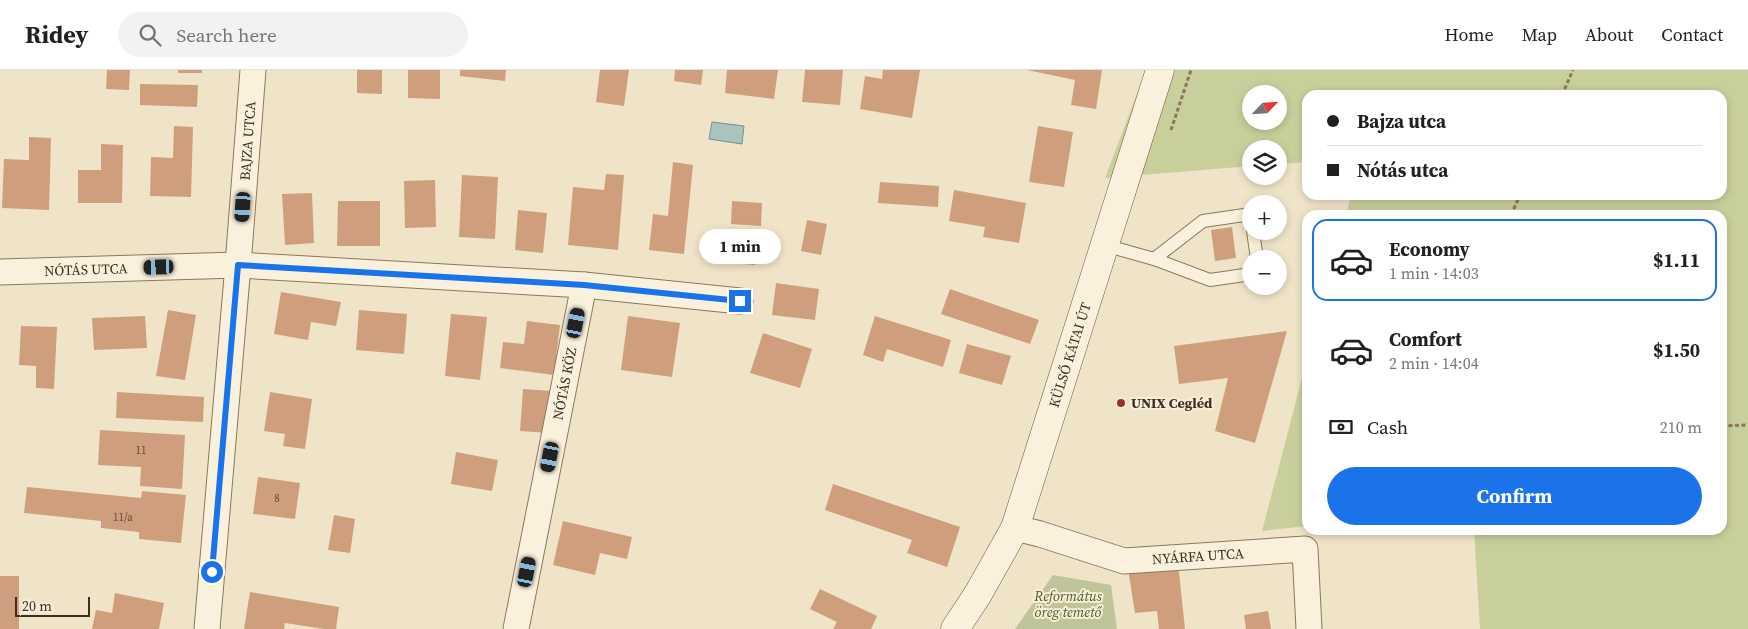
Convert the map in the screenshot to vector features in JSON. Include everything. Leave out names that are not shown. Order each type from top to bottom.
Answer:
[{"type":"main road","name":"KÜLSŐ KÁTAI ÚT","points":[[954,629],[978,594],[1015,528],[1160,70]]},
{"type":"street","name":"BAJZA UTCA","points":[[207,629],[253,70]]},
{"type":"street","name":"NÓTÁS UTCA","points":[[0,272],[238,265],[584,285],[740,301]]},
{"type":"street","name":"NÓTÁS KÖZ","points":[[516,629],[584,285]]},
{"type":"street","name":"NYÁRFA UTCA","points":[[1015,528],[1040,534],[1124,561],[1305,549],[1309,629]]},
{"type":"lane","points":[[1154,260],[1203,221],[1242,215]]},
{"type":"lane","points":[[1104,245],[1210,280],[1242,275]]},
{"type":"path","points":[[1564,90],[1573,70]]},
{"type":"path","points":[[1727,426],[1748,425]]},
{"type":"green space","points":[[1146,70],[1748,70],[1748,629],[1480,629],[1474,535],[1727,535],[1727,210],[1347,210],[1350,200],[1727,200],[1727,90],[1302,90],[1302,162],[1287,163],[1287,140],[1242,140],[1242,167],[1105,178]]},
{"type":"green space","points":[[1302,378],[1302,527],[1262,531]]},
{"type":"green space","name":"Református öreg temető","points":[[1053,575],[1111,585],[1117,629],[1015,629]]},
{"type":"water","points":[[712,122],[744,126],[742,144],[709,139]]},
{"type":"building","points":[[107,70],[130,70],[129,90],[106,89]]},
{"type":"building","points":[[178,70],[202,70],[202,73],[178,73]]},
{"type":"building","points":[[357,70],[382,70],[382,94],[357,93]]},
{"type":"building","points":[[408,70],[440,70],[440,99],[408,98]]},
{"type":"building","points":[[460,70],[506,70],[505,81],[460,76]]},
{"type":"building","points":[[600,70],[629,70],[624,106],[596,102]]},
{"type":"building","points":[[675,70],[703,70],[701,85],[674,81]]},
{"type":"building","points":[[727,70],[778,70],[774,99],[725,93]]},
{"type":"building","points":[[805,70],[843,70],[840,105],[802,102]]},
{"type":"building","points":[[883,70],[920,70],[912,118],[860,109],[865,76],[882,79]]},
{"type":"building","points":[[1027,70],[1102,70],[1096,109],[1071,105],[1075,80]]},
{"type":"building","points":[[140,84],[198,85],[197,107],[140,105]]},
{"type":"building","points":[[174,126],[193,127],[191,197],[150,196],[151,157],[173,158]]},
{"type":"building","points":[[1038,126],[1073,132],[1064,187],[1029,182]]},
{"type":"building","points":[[29,137],[51,138],[49,210],[2,208],[4,159],[29,160]]},
{"type":"building","points":[[101,144],[123,145],[122,203],[78,203],[78,170],[101,170]]},
{"type":"building","points":[[673,162],[693,165],[684,254],[649,250],[653,214],[668,216]]},
{"type":"building","points":[[606,174],[624,175],[618,250],[568,245],[573,187],[604,190]]},
{"type":"building","points":[[462,175],[498,177],[495,239],[459,237]]},
{"type":"building","points":[[435,180],[436,227],[405,228],[404,181]]},
{"type":"building","points":[[880,182],[939,186],[938,207],[878,203]]},
{"type":"building","points":[[954,190],[1026,203],[1019,243],[983,237],[985,227],[949,221]]},
{"type":"building","points":[[312,193],[314,243],[285,245],[282,194]]},
{"type":"building","points":[[338,201],[380,201],[380,246],[337,246]]},
{"type":"building","points":[[732,201],[762,203],[761,226],[731,224]]},
{"type":"building","points":[[518,210],[547,213],[543,253],[515,250]]},
{"type":"building","points":[[807,220],[827,224],[821,255],[801,251]]},
{"type":"building","points":[[1232,227],[1236,258],[1215,261],[1211,230]]},
{"type":"building","points":[[722,233],[757,236],[755,265],[720,262]]},
{"type":"building","points":[[776,283],[819,289],[815,320],[772,315]]},
{"type":"building","points":[[950,289],[1039,320],[1030,344],[941,314]]},
{"type":"building","points":[[281,292],[341,302],[336,326],[311,322],[308,340],[274,334]]},
{"type":"building","points":[[168,310],[196,315],[185,380],[156,376]]},
{"type":"building","points":[[359,310],[407,314],[404,354],[356,350]]},
{"type":"building","points":[[451,314],[487,317],[480,380],[445,376]]},
{"type":"building","points":[[145,316],[147,348],[94,350],[92,318]]},
{"type":"building","points":[[628,316],[680,323],[672,377],[621,370]]},
{"type":"building","points":[[875,316],[951,340],[943,367],[887,349],[883,362],[863,355]]},
{"type":"building","points":[[527,321],[560,325],[554,375],[500,368],[503,342],[524,344]]},
{"type":"building","points":[[21,326],[57,327],[54,389],[36,388],[36,366],[19,365]]},
{"type":"building","points":[[1287,331],[1255,443],[1215,431],[1228,378],[1179,384],[1174,346]]},
{"type":"building","points":[[763,333],[812,349],[800,388],[750,373]]},
{"type":"building","points":[[967,344],[1011,356],[1002,385],[959,373]]},
{"type":"building","points":[[523,389],[552,391],[549,433],[520,431]]},
{"type":"building","points":[[117,392],[204,397],[203,422],[116,418]]},
{"type":"building","points":[[270,392],[312,399],[305,449],[283,446],[285,434],[264,431]]},
{"type":"building","points":[[100,430],[185,435],[182,489],[140,486],[141,467],[98,465]]},
{"type":"building","points":[[456,452],[498,460],[492,491],[451,484]]},
{"type":"building","points":[[258,477],[300,483],[295,519],[253,514]]},
{"type":"building","points":[[833,484],[960,527],[947,567],[907,553],[912,540],[825,510]]},
{"type":"building","points":[[27,487],[141,498],[142,491],[186,495],[181,543],[139,539],[139,532],[101,528],[101,521],[24,513]]},
{"type":"building","points":[[334,515],[355,519],[350,553],[328,550]]},
{"type":"building","points":[[563,521],[632,537],[627,559],[600,553],[595,575],[553,565]]},
{"type":"building","points":[[1178,563],[1185,629],[1159,629],[1157,611],[1135,613],[1128,569]]},
{"type":"building","points":[[0,576],[19,576],[19,629],[0,629]]},
{"type":"building","points":[[820,589],[877,616],[871,629],[833,629],[837,622],[810,609]]},
{"type":"building","points":[[250,592],[339,607],[336,629],[285,623],[284,629],[244,629]]},
{"type":"building","points":[[115,593],[164,603],[159,629],[92,629],[96,610],[112,613]]},
{"type":"building","points":[[1268,611],[1271,629],[1246,629],[1244,615]]},
{"type":"place","name":"UNIX Cegléd","points":[[1121,403]]},
{"type":"route","points":[[212,572],[238,265],[584,285],[740,301]]}]
